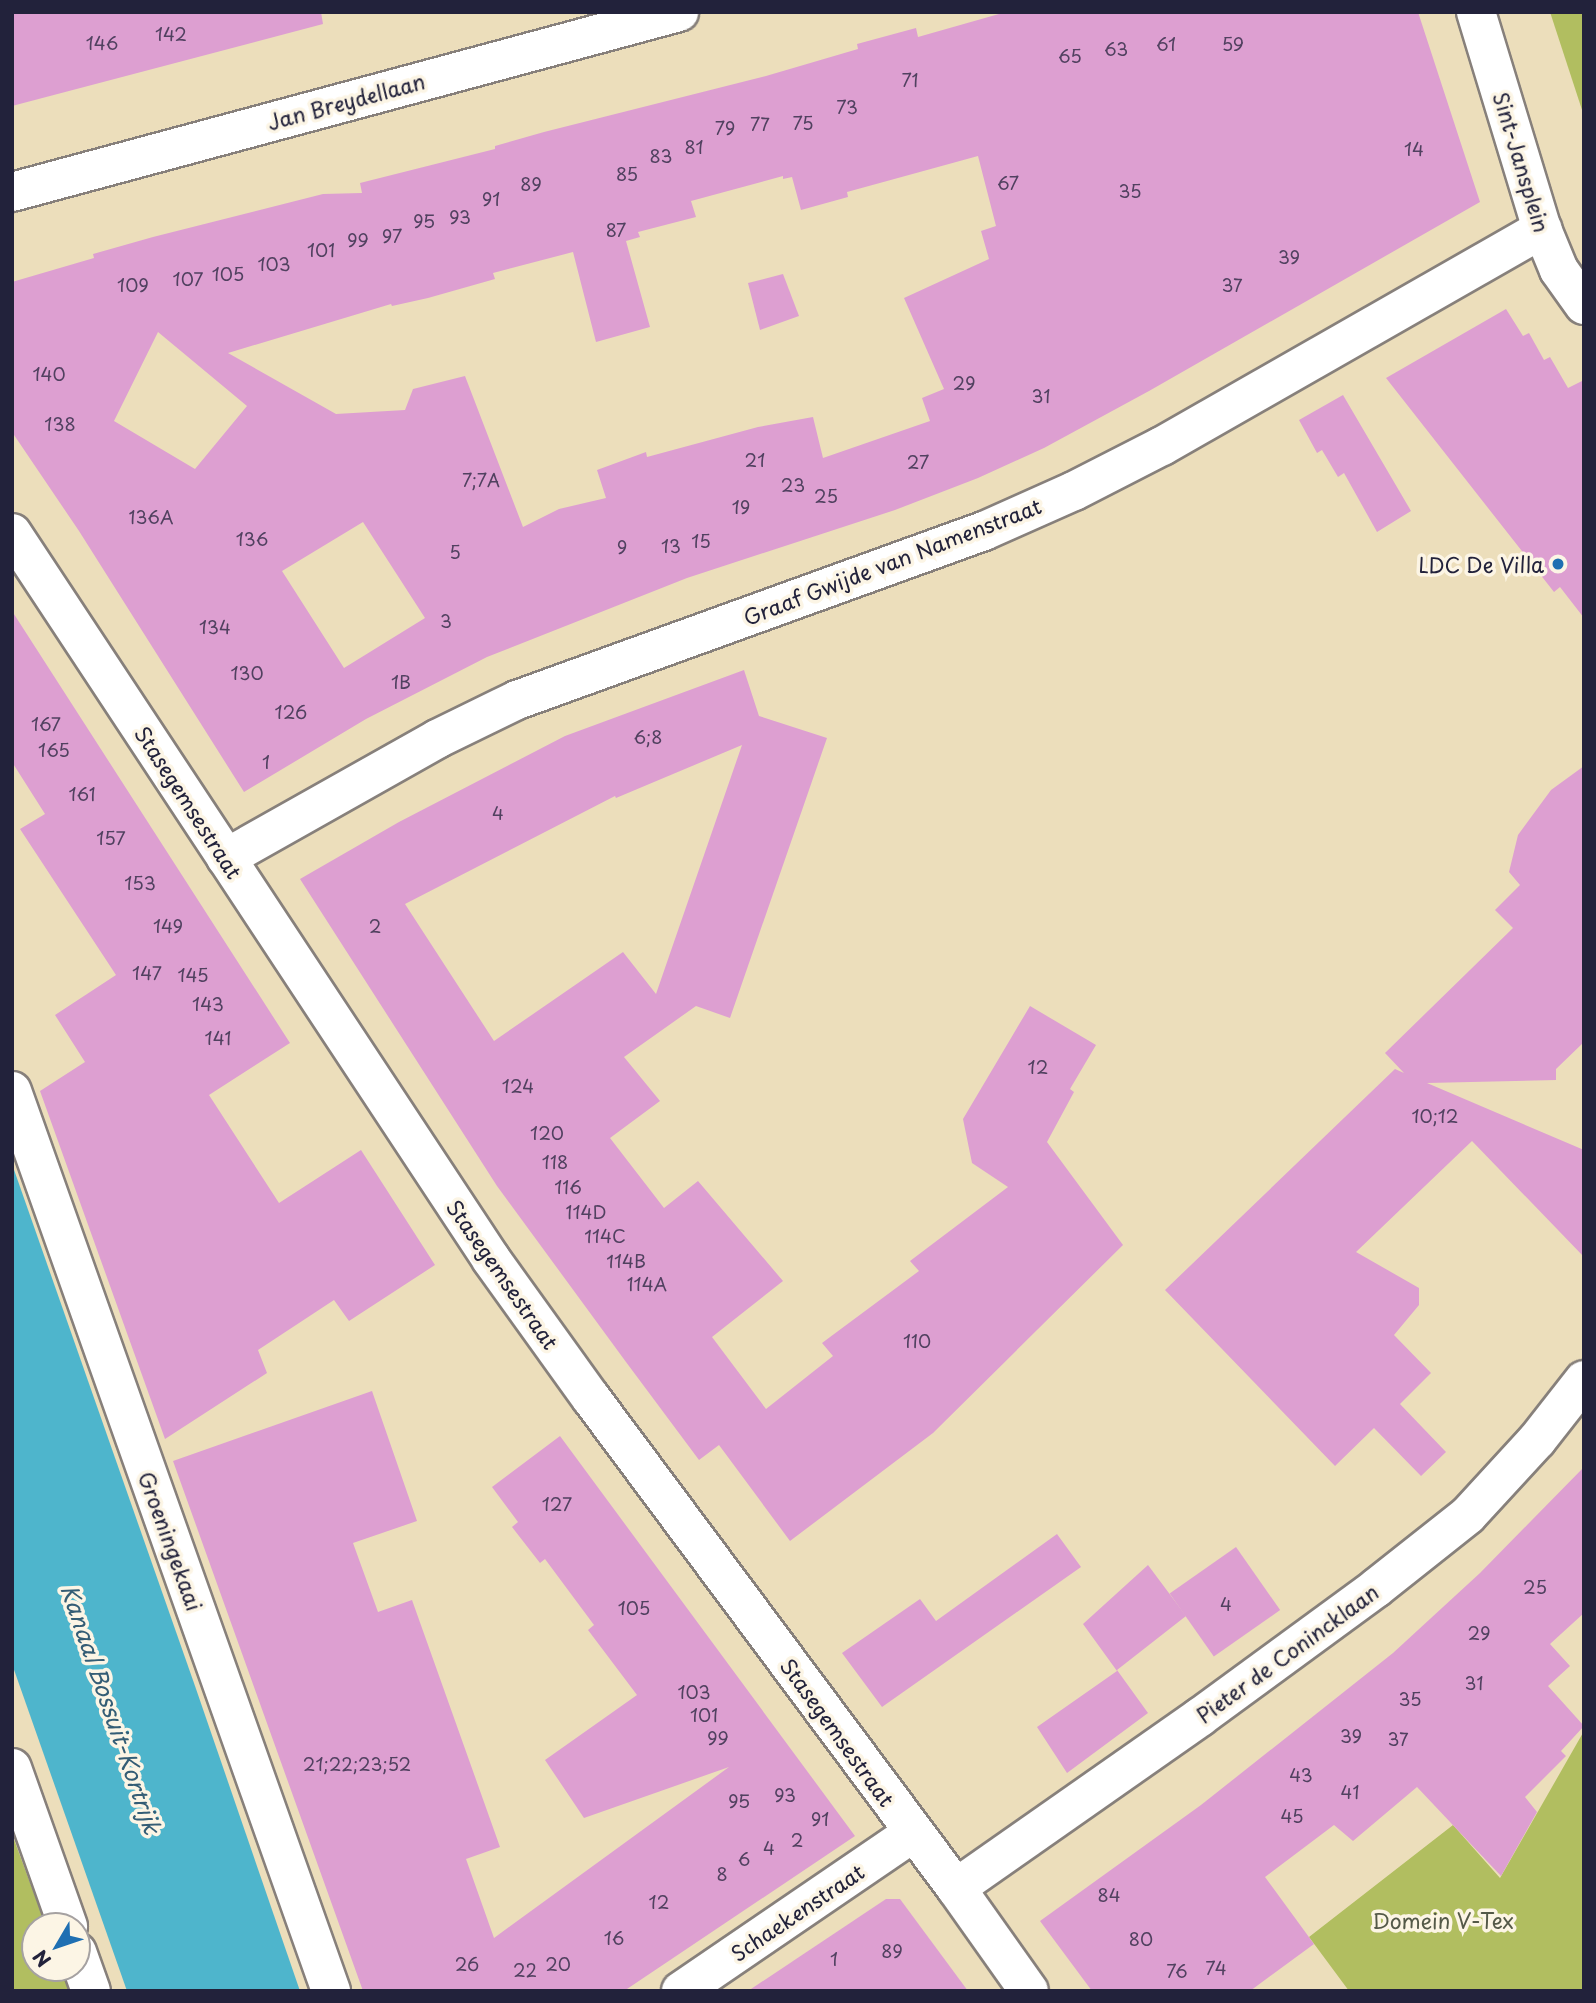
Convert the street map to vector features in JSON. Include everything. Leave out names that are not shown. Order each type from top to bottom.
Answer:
[{"type":"street","name":"Jan Breydellaan","points":[[12,192],[679,12]]},
{"type":"street","name":"Sint-Jansplein","points":[[1476,12],[1542,229],[1559,270],[1584,305]]},
{"type":"street","name":"Graaf Gwijde van Namenstraat","points":[[226,858],[437,739],[517,700],[984,531],[1074,491],[1162,446],[1542,229]]},
{"type":"street","name":"Stasegemsestraat","points":[[12,533],[491,1259],[912,1833],[956,1888],[1029,1991]]},
{"type":"street","name":"Groeningekaai","points":[[12,1091],[331,1991]]},
{"type":"street","name":"Pieter de Conincklaan","points":[[956,1888],[1200,1717],[1376,1588],[1468,1516],[1536,1440],[1584,1380]]},
{"type":"street","points":[[12,1768],[63,1912]]},
{"type":"street","name":"Schaekenstraat","points":[[681,1991],[912,1833]]},
{"type":"green space","points":[[1550,12],[1584,12],[1584,116]]},
{"type":"green space","name":"Domein V-Tex","points":[[1584,1731],[1584,1991],[1349,1991],[1309,1937],[1453,1825],[1500,1878]]},
{"type":"green space","points":[[12,1834],[41,1912],[21,1912],[21,1982],[66,1982],[69,1991],[12,1991]]},
{"type":"water","name":"Kanaal Bossuit-Kortrijk","points":[[12,1164],[300,1991],[127,1991],[12,1664]]},
{"type":"building","points":[[12,12],[321,12],[323,24],[12,106]]},
{"type":"building","points":[[1006,12],[1418,12],[1480,202],[1044,448],[978,478],[895,510],[687,578],[487,657],[366,719],[244,792],[79,531],[12,432],[12,282],[153,237],[323,194],[362,193],[360,183],[495,149],[495,146],[544,132],[766,76],[858,49],[857,44],[916,28],[918,37]],"holes":[[[978,156],[996,226],[981,231],[989,259],[904,298],[944,389],[922,398],[930,421],[823,458],[813,417],[758,427],[647,457],[646,452],[597,470],[606,498],[559,509],[523,527],[465,376],[413,389],[405,410],[336,414],[228,353],[391,304],[392,306],[428,298],[495,279],[493,273],[573,252],[596,342],[650,327],[626,241],[640,237],[638,232],[696,217],[691,201],[783,176],[783,179],[792,177],[801,210],[848,197],[847,192]],[[158,332],[247,406],[195,469],[114,421]],[[363,522],[425,618],[344,668],[282,571]]]},
{"type":"building","points":[[783,274],[799,316],[760,330],[748,283]]},
{"type":"building","points":[[1506,309],[1523,336],[1529,333],[1544,360],[1550,357],[1568,388],[1584,380],[1584,618],[1560,587],[1554,592],[1386,378]]},
{"type":"building","points":[[1343,395],[1411,511],[1377,532],[1344,473],[1338,477],[1322,450],[1317,453],[1299,420]]},
{"type":"building","points":[[12,611],[290,1043],[209,1095],[279,1203],[361,1150],[435,1265],[349,1321],[334,1300],[258,1350],[267,1373],[165,1439],[40,1091],[85,1062],[55,1015],[116,975],[20,829],[45,814],[12,762]]},
{"type":"building","points":[[744,670],[759,716],[827,738],[730,1018],[696,1006],[624,1057],[660,1101],[610,1138],[664,1208],[698,1181],[783,1281],[712,1337],[766,1409],[833,1356],[822,1343],[919,1271],[910,1261],[1008,1187],[972,1163],[963,1119],[1030,1006],[1096,1045],[1070,1089],[1074,1092],[1047,1142],[1123,1245],[933,1433],[790,1541],[719,1445],[699,1460],[626,1362],[497,1186],[300,879],[399,822],[565,736]],"holes":[[[742,745],[656,994],[623,952],[494,1041],[405,904],[615,796],[616,798]]]},
{"type":"building","points":[[1584,766],[1584,1042],[1556,1069],[1556,1080],[1427,1083],[1584,1150],[1584,1257],[1472,1141],[1356,1252],[1419,1288],[1419,1305],[1394,1335],[1431,1373],[1400,1404],[1446,1452],[1421,1476],[1374,1428],[1335,1466],[1165,1290],[1395,1069],[1404,1073],[1385,1053],[1513,928],[1495,910],[1520,885],[1509,872],[1518,835],[1551,790]]},
{"type":"building","points":[[372,1391],[417,1521],[353,1543],[378,1612],[412,1600],[500,1847],[466,1859],[494,1938],[729,1767],[584,1818],[545,1760],[637,1695],[588,1630],[594,1625],[545,1559],[540,1563],[512,1527],[518,1522],[492,1487],[560,1436],[855,1836],[624,1991],[363,1991],[173,1461]]},
{"type":"building","points":[[1584,1467],[1584,1613],[1550,1644],[1570,1666],[1548,1686],[1584,1726],[1561,1751],[1566,1756],[1525,1797],[1537,1812],[1501,1876],[1417,1787],[1353,1841],[1334,1825],[1265,1877],[1314,1944],[1250,1991],[1092,1991],[1040,1921],[1201,1805],[1393,1653],[1480,1573]]},
{"type":"building","points":[[1057,1534],[1081,1567],[882,1707],[842,1653],[920,1599],[936,1621]]},
{"type":"building","points":[[1236,1547],[1280,1610],[1214,1657],[1170,1593]]},
{"type":"building","points":[[1148,1565],[1186,1616],[1117,1670],[1148,1713],[1067,1773],[1037,1727],[1117,1671],[1083,1624]]},
{"type":"building","points":[[886,1899],[900,1899],[968,1991],[748,1991]]},
{"type":"place","name":"LDC De Villa","points":[[1558,564]]}]
